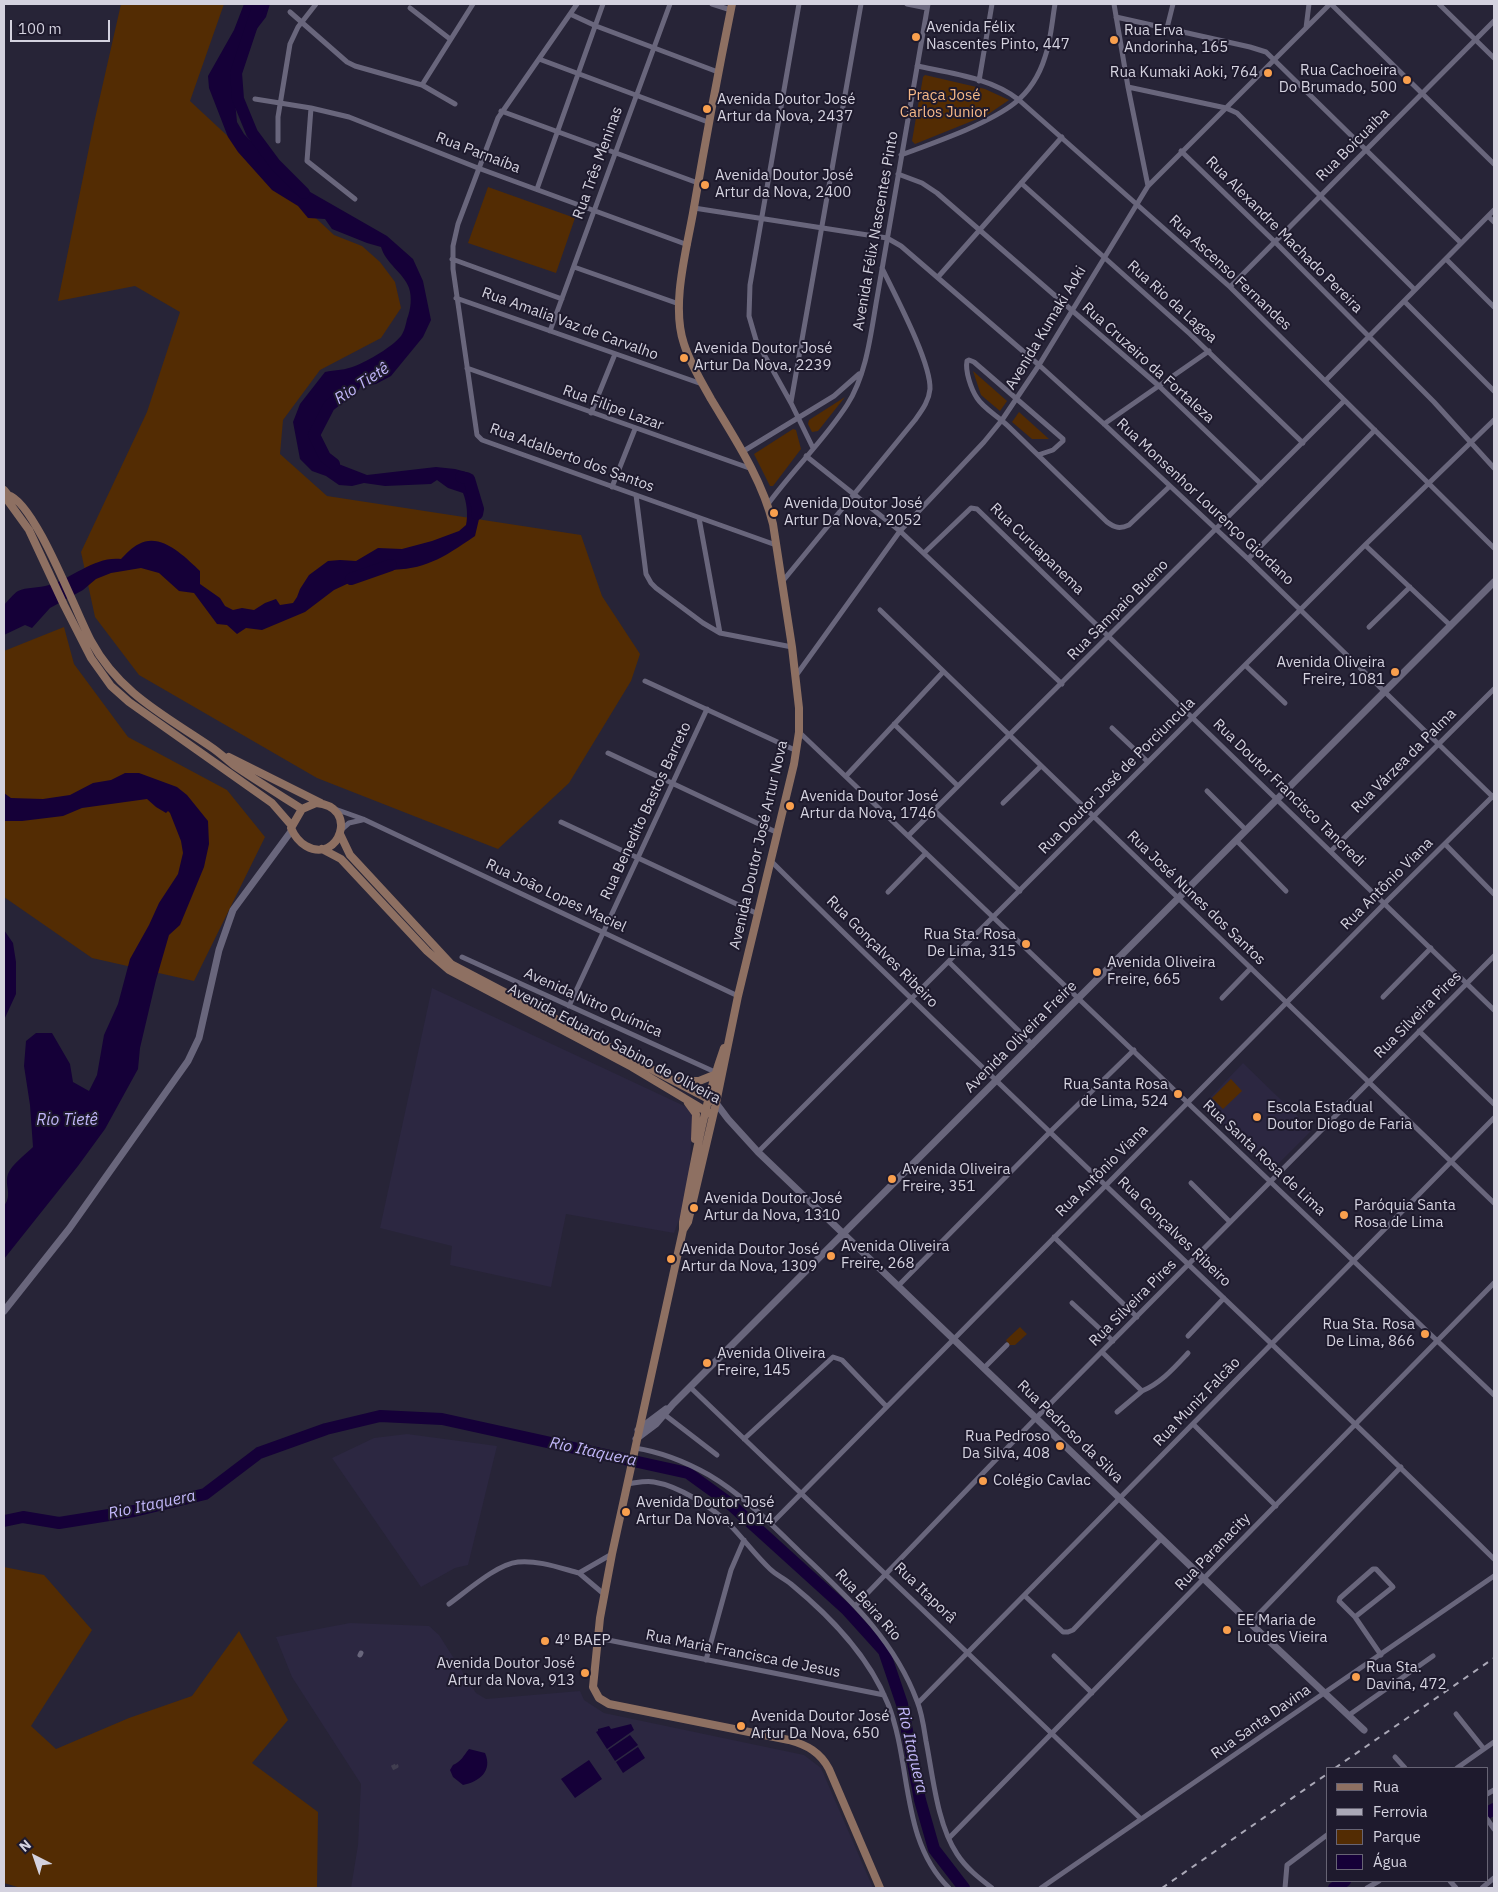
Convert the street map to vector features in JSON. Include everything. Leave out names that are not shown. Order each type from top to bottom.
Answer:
[{"type":"main road","name":"Avenida Doutor José Artur Nova","points":[[732,7],[708,122],[679,304],[679,320],[684,344],[703,384],[752,469],[768,504],[792,647],[799,708],[799,732],[778,833],[730,1030],[712,1101],[705,1111],[682,1222],[682,1230],[612,1554],[598,1638],[593,1687],[597,1696],[605,1702],[806,1745],[817,1753],[829,1769],[880,1888]]},
{"type":"main road","points":[[7,497],[35,524],[104,664],[118,680],[134,695],[302,809]]},
{"type":"main road","points":[[7,497],[29,530],[64,606],[91,658],[111,686],[129,702],[272,802],[292,828],[297,838],[308,848],[322,850],[333,844],[340,832],[340,818],[332,808],[214,750]]},
{"type":"main road","points":[[292,828],[302,809],[308,805],[323,804]]},
{"type":"main road","name":"Avenida Eduardo Sabino de Oliveira","points":[[340,832],[350,855],[451,964],[712,1101]]},
{"type":"main road","name":"Avenida Eduardo Sabino de Oliveira","points":[[322,850],[341,859],[427,951],[449,970],[632,1067],[713,1115]]},
{"type":"main road","name":"Avenida Doutor José Artur Nova","points":[[682,1230],[688,1222],[713,1115],[712,1101],[715,1074],[730,1030]]},
{"type":"main road","points":[[673,1080],[699,1081],[715,1074]]},
{"type":"main road","points":[[686,1099],[696,1114],[693,1170]]},
{"type":"street","points":[[278,142],[280,102],[290,44],[294,33],[316,4]]},
{"type":"street","points":[[422,85],[473,4]]},
{"type":"street","name":"Rua Adalberto dos Santos","points":[[577,4],[501,112],[458,224],[452,258],[456,298],[476,430],[479,438],[776,545]]},
{"type":"street","points":[[537,189],[603,4]]},
{"type":"street","name":"Rua Três Meninas","points":[[550,331],[670,4]]},
{"type":"street","points":[[712,4],[732,7]]},
{"type":"street","points":[[799,4],[750,285],[749,316],[756,340],[799,418],[813,448]]},
{"type":"street","points":[[791,403],[861,4]]},
{"type":"street","points":[[907,4],[927,6]]},
{"type":"street","points":[[979,81],[992,4]]},
{"type":"street","points":[[901,155],[939,142],[1000,115],[1019,100],[1031,85],[1042,66],[1049,41],[1055,4]]},
{"type":"street","points":[[1114,4],[1148,186]]},
{"type":"street","points":[[1167,28],[1173,4]]},
{"type":"street","points":[[1306,28],[1309,4]]},
{"type":"street","points":[[1331,4],[1494,164]]},
{"type":"street","name":"Avenida Kumaki Aoki","points":[[795,677],[900,531],[1002,420],[1017,400],[1148,186],[1181,151],[1331,4]]},
{"type":"street","points":[[1439,4],[1494,58]]},
{"type":"street","name":"Avenida Félix Nascentes Pinto","points":[[768,504],[847,405],[861,372],[870,337],[927,6]]},
{"type":"street","points":[[410,8],[450,39]]},
{"type":"street","points":[[290,12],[340,57],[355,66],[422,85],[455,104]]},
{"type":"street","points":[[570,14],[596,26],[718,72]]},
{"type":"street","points":[[1116,17],[1266,52],[1461,243]]},
{"type":"street","name":"Rua Boicuaiba","points":[[1230,287],[1494,21]]},
{"type":"street","points":[[539,59],[708,122]]},
{"type":"street","name":"Rua Ascenso Fernandes","points":[[917,66],[979,81],[1005,90],[1019,100],[1230,287],[1494,548]]},
{"type":"street","points":[[1128,87],[1226,108],[1237,113],[1415,290]]},
{"type":"street","name":"Rua Parnaíba","points":[[255,99],[280,102],[348,117],[478,168],[688,245]]},
{"type":"street","points":[[311,108],[307,160],[355,200]]},
{"type":"street","points":[[501,112],[698,183]]},
{"type":"street","points":[[938,277],[1062,137]]},
{"type":"street","name":"Rua Alexandre Machado Pereira","points":[[1181,151],[1275,242],[1447,416],[1471,443]]},
{"type":"street","name":"Rua Cruzeiro da Fortaleza","points":[[898,174],[922,183],[937,192],[1070,311],[1159,386],[1261,484]]},
{"type":"street","name":"Rua Rio da Lagoa","points":[[1021,183],[1209,351],[1303,443]]},
{"type":"street","points":[[694,208],[887,238]]},
{"type":"street","points":[[1325,382],[1494,210]]},
{"type":"street","points":[[1488,216],[1494,222]]},
{"type":"street","name":"Rua Monsenhor Lourenço Giordano","points":[[887,238],[912,254],[1039,364],[1248,559],[1494,797]]},
{"type":"street","points":[[452,258],[562,299]]},
{"type":"street","points":[[1446,259],[1494,307]]},
{"type":"street","points":[[574,267],[679,304]]},
{"type":"street","points":[[782,583],[924,409],[929,396],[928,373],[920,351],[882,268]]},
{"type":"street","name":"Rua Amalia Vaz de Carvalho","points":[[456,298],[703,384]]},
{"type":"street","points":[[1404,301],[1494,391]]},
{"type":"street","points":[[1104,424],[1209,351]]},
{"type":"street","points":[[591,413],[615,354]]},
{"type":"street","points":[[1038,455],[1053,450],[1063,439],[974,362],[967,361],[967,369],[976,397],[1107,522],[1117,528],[1123,528],[1135,521],[1170,486]]},
{"type":"street","name":"Rua Filipe Lazar","points":[[467,368],[752,469]]},
{"type":"street","points":[[742,452],[839,392],[861,372]]},
{"type":"street","name":"Rua Sampaio Bueno","points":[[908,836],[1344,401]]},
{"type":"street","name":"Rua Doutor José de Porciuncula","points":[[758,1152],[1365,544],[1494,420]]},
{"type":"street","points":[[612,487],[636,429]]},
{"type":"street","points":[[1248,559],[1375,430]]},
{"type":"street","points":[[1471,443],[1494,468]]},
{"type":"street","points":[[806,456],[900,531],[1062,684]]},
{"type":"street","points":[[636,495],[646,574],[650,583],[702,623],[720,633],[792,647]]},
{"type":"street","name":"Rua Curuapanema","points":[[924,553],[971,508],[975,508],[1109,637]]},
{"type":"street","points":[[699,518],[720,633]]},
{"type":"street","points":[[1365,544],[1451,626]]},
{"type":"street","name":"Avenida Oliveira Freire","points":[[638,1430],[673,1404],[1494,582]]},
{"type":"street","points":[[1370,627],[1410,587]]},
{"type":"street","name":"Rua José Nunes dos Santos","points":[[880,610],[1008,736],[1094,816],[1494,1203]]},
{"type":"street","name":"Rua Doutor Francisco Tancredi","points":[[1109,637],[1494,1010]]},
{"type":"street","points":[[1245,665],[1285,703]]},
{"type":"street","points":[[846,776],[943,672]]},
{"type":"street","points":[[645,681],[796,751]]},
{"type":"street","name":"Rua Várzea da Palma","points":[[1331,851],[1494,689]]},
{"type":"street","name":"Rua Benedito Bastos Barreto","points":[[569,1006],[707,709]]},
{"type":"street","points":[[894,724],[958,786]]},
{"type":"street","points":[[1112,728],[1148,762]]},
{"type":"street","name":"Rua Santa Rosa de Lima","points":[[799,732],[1494,1395]]},
{"type":"street","points":[[608,754],[673,782],[778,833]]},
{"type":"street","points":[[1003,803],[1040,766]]},
{"type":"street","points":[[1207,791],[1246,830]]},
{"type":"street","name":"Rua Antônio Viana","points":[[771,1524],[1384,903],[1494,797]]},
{"type":"street","name":"Rua João Lopes Maciel","points":[[332,808],[363,819],[738,996]]},
{"type":"street","points":[[934,810],[1020,890]]},
{"type":"street","points":[[340,832],[349,823],[363,819]]},
{"type":"street","points":[[561,822],[758,914]]},
{"type":"street","points":[[4,1311],[69,1229],[188,1061],[199,1038],[219,950],[233,910],[281,846],[292,828]]},
{"type":"street","points":[[281,846],[297,838]]},
{"type":"street","points":[[1236,840],[1286,891]]},
{"type":"street","points":[[1445,844],[1494,894]]},
{"type":"street","points":[[888,892],[926,853]]},
{"type":"street","name":"Rua Gonçalves Ribeiro","points":[[771,861],[911,999],[1272,1343],[1494,1559]]},
{"type":"street","points":[[1383,997],[1431,948]]},
{"type":"street","name":"Rua Silveira Pires","points":[[856,1605],[1036,1418],[1494,956]]},
{"type":"street","name":"Avenida Nitro Química","points":[[462,957],[715,1074]]},
{"type":"street","points":[[949,962],[1033,1044]]},
{"type":"street","points":[[1222,998],[1251,968]]},
{"type":"street","points":[[1419,1030],[1494,1104]]},
{"type":"street","points":[[899,1285],[1134,1050]]},
{"type":"street","name":"Avenida Eduardo Sabino de Oliveira","points":[[712,1101],[728,1119]]},
{"type":"street","name":"Avenida Eduardo Sabino de Oliveira","points":[[713,1115],[728,1119]]},
{"type":"street","name":"Rua Muniz Falcão","points":[[918,1702],[1025,1596],[1494,1118]]},
{"type":"street","name":"Rua Pedroso da Silva","points":[[728,1119],[758,1152],[899,1285],[1161,1539],[1364,1730]]},
{"type":"street","points":[[1191,1183],[1230,1222]]},
{"type":"street","points":[[1054,1237],[1137,1317]]},
{"type":"street","name":"Rua Paranacity","points":[[949,1838],[1494,1283]]},
{"type":"street","points":[[1188,1336],[1224,1298]]},
{"type":"street","points":[[1072,1303],[1113,1341]]},
{"type":"street","points":[[984,1368],[1007,1345]]},
{"type":"street","points":[[1102,1352],[1142,1392]]},
{"type":"street","points":[[1117,1412],[1142,1392],[1154,1387],[1188,1354]]},
{"type":"street","points":[[744,1439],[827,1361],[836,1357],[844,1362],[886,1406]]},
{"type":"street","name":"Rua Itaporâ","points":[[690,1387],[1141,1819]]},
{"type":"street","name":"Avenida Oliveira Freire","points":[[636,1439],[665,1415],[673,1404]]},
{"type":"street","points":[[665,1415],[717,1455]]},
{"type":"street","points":[[1192,1424],[1276,1506]]},
{"type":"street","name":"Rua Beira Rio","points":[[634,1450],[668,1456],[709,1475],[738,1496],[771,1524],[856,1605],[895,1654],[918,1702],[943,1822],[949,1838],[964,1863],[992,1888]]},
{"type":"street","points":[[1250,1623],[1401,1467]]},
{"type":"street","points":[[627,1484],[652,1481],[682,1492],[717,1513],[744,1540],[761,1561],[800,1592],[853,1645],[871,1670],[884,1694],[897,1733],[916,1832],[932,1869],[949,1888]]},
{"type":"street","points":[[1025,1596],[1064,1632],[1073,1630],[1161,1539]]},
{"type":"street","points":[[706,1660],[731,1570],[744,1540]]},
{"type":"street","points":[[580,1573],[612,1554]]},
{"type":"street","points":[[449,1604],[506,1565],[518,1562],[543,1564],[580,1573],[606,1595]]},
{"type":"street","points":[[1354,1617],[1392,1588],[1392,1585],[1374,1569],[1340,1598],[1340,1603],[1354,1617],[1381,1654]]},
{"type":"street","name":"Rua Santa Davina","points":[[1041,1888],[1494,1576]]},
{"type":"street","name":"Rua Maria Francisca de Jesus","points":[[598,1638],[884,1694]]},
{"type":"street","points":[[1054,1656],[1092,1693]]},
{"type":"street","points":[[1349,1716],[1433,1656]]},
{"type":"street","points":[[1456,1714],[1484,1749]]},
{"type":"street","points":[[1458,1767],[1494,1742]]},
{"type":"street","points":[[1395,1757],[1404,1767]]},
{"type":"street","points":[[1488,1821],[1494,1829]]},
{"type":"street","points":[[1285,1888],[1287,1865],[1326,1836]]},
{"type":"street","points":[[1482,1888],[1494,1878]]},
{"type":"shaded area","points":[[432,988],[693,1110],[688,1196],[674,1233],[566,1214],[551,1287],[450,1265],[452,1246],[380,1228]]},
{"type":"shaded area","name":"Escola Estadual Doutor Diogo de Faria","points":[[1243,1063],[1312,1130],[1271,1171],[1203,1105]]},
{"type":"shaded area","points":[[407,1434],[497,1446],[468,1565],[455,1568],[421,1587],[332,1458],[374,1438]]},
{"type":"shaded area","points":[[350,1623],[429,1626],[439,1635],[476,1693],[486,1699],[580,1691],[584,1700],[604,1713],[804,1755],[821,1768],[873,1888],[351,1888],[358,1845],[361,1784],[292,1677],[276,1637]]},
{"type":"green space","points":[[121,4],[224,4],[190,101],[334,235],[362,246],[380,262],[395,282],[401,308],[381,338],[320,370],[283,420],[280,454],[327,496],[581,535],[602,596],[640,654],[631,681],[569,783],[498,849],[317,778],[139,675],[95,617],[81,552],[147,412],[180,312],[135,286],[58,301],[94,123]]},
{"type":"green space","name":"Praça José Carlos Junior","points":[[925,75],[985,89],[1009,100],[987,115],[915,144],[912,141],[923,77]]},
{"type":"green space","points":[[488,187],[575,218],[556,273],[468,243]]},
{"type":"green space","points":[[973,371],[1007,401],[1000,411],[981,395]]},
{"type":"green space","points":[[845,397],[818,431],[812,432],[808,424],[809,420]]},
{"type":"green space","points":[[1019,412],[1049,439],[1032,439],[1012,422]]},
{"type":"green space","points":[[793,429],[796,430],[801,449],[773,486],[770,486],[754,454]]},
{"type":"green space","points":[[64,627],[74,664],[128,737],[227,790],[265,837],[194,981],[92,958],[4,897],[4,651]]},
{"type":"green space","points":[[1231,1079],[1242,1091],[1223,1109],[1212,1098]]},
{"type":"green space","points":[[1020,1327],[1027,1334],[1015,1345],[1009,1345],[1006,1340]]},
{"type":"green space","points":[[4,1567],[44,1575],[92,1630],[31,1726],[56,1749],[129,1718],[192,1696],[239,1631],[288,1720],[252,1763],[318,1812],[317,1888],[21,1888],[4,1883]]},
{"type":"water","name":"Rio Tietê","points":[[244,4],[270,4],[266,17],[246,43],[233,80],[237,122],[244,134],[291,181],[387,236],[413,259],[423,281],[431,320],[423,337],[391,376],[376,384],[357,387],[330,405],[317,419],[313,431],[315,443],[323,453],[336,463],[367,475],[436,467],[470,473],[472,491],[480,505],[475,536],[449,553],[426,564],[401,569],[370,569],[364,576],[334,590],[305,612],[262,630],[246,628],[237,634],[227,625],[217,624],[194,593],[179,591],[159,573],[141,568],[111,573],[96,579],[83,590],[50,608],[32,628],[25,625],[4,635],[4,605],[18,591],[58,582],[102,561],[121,559],[134,547],[147,541],[156,541],[180,553],[200,571],[200,584],[220,598],[225,606],[233,610],[242,608],[254,610],[276,599],[280,605],[293,603],[309,575],[328,561],[356,561],[378,548],[402,549],[459,531],[466,525],[467,509],[463,493],[448,488],[437,480],[431,484],[385,486],[364,483],[352,486],[339,485],[326,476],[312,471],[300,459],[293,422],[300,404],[325,372],[360,364],[392,345],[405,328],[411,295],[403,277],[383,253],[381,247],[332,229],[325,219],[308,218],[298,206],[272,190],[238,152],[228,137],[209,88],[208,76],[234,30]]},
{"type":"water","name":"Rio Tietê","points":[[125,773],[139,773],[177,787],[187,795],[208,821],[209,844],[204,867],[180,925],[169,935],[140,1048],[138,1069],[105,1129],[4,1259],[4,1206],[8,1198],[8,1174],[16,1163],[33,1147],[30,1105],[24,1066],[26,1041],[36,1033],[52,1033],[70,1064],[73,1082],[89,1091],[97,1075],[104,1035],[118,1004],[130,959],[159,903],[178,874],[183,853],[181,841],[170,813],[168,811],[166,813],[156,807],[147,799],[82,808],[63,816],[22,821],[4,821],[4,793],[11,798],[43,799],[70,795],[93,783],[111,780]]},
{"type":"water","points":[[4,930],[13,943],[16,962],[16,994],[4,1020]]},
{"type":"water","points":[[631,1724],[634,1730],[607,1749],[596,1732],[598,1729],[609,1726],[611,1729]]},
{"type":"water","points":[[630,1735],[638,1745],[615,1761],[608,1750]]},
{"type":"water","points":[[638,1747],[645,1758],[623,1773],[616,1762]]},
{"type":"water","points":[[469,1749],[485,1753],[487,1765],[483,1775],[469,1784],[463,1785],[453,1777],[450,1770]]},
{"type":"water","points":[[589,1760],[602,1779],[575,1798],[561,1779]]},
{"type":"waterway","name":"Rio Tietê","points":[[259,4],[236,73],[238,99],[252,133],[275,164],[304,193]]},
{"type":"waterway","name":"Rio Tietê","points":[[334,464],[325,457],[314,435],[329,406],[354,386]]},
{"type":"waterway","name":"Rio Tietê","points":[[461,477],[469,479],[478,509],[477,514]]},
{"type":"waterway","name":"Rio Tietê","points":[[351,579],[391,565]]},
{"type":"waterway","name":"Rio Itaquera","points":[[4,1521],[23,1517],[59,1523],[134,1511],[205,1494],[259,1453],[326,1429],[380,1416],[442,1419],[688,1473],[728,1502],[846,1609],[884,1651],[902,1704],[920,1800],[934,1849],[964,1888]]},
{"type":"waterway","name":"Rio Itaquera","points":[[1488,1812],[1494,1809]]},
{"type":"waterway","name":"Rio Itaquera","points":[[1334,1888],[1343,1882]]},
{"type":"tunnel","points":[[392,1768],[396,1766],[394,1764]]},
{"type":"railway","points":[[1336,1767],[1494,1658]]},
{"type":"railway","points":[[1162,1888],[1326,1775]]},
{"type":"place","name":"Avenida Félix Nascentes Pinto, 447","points":[[916,37]]},
{"type":"place","name":"Rua Erva Andorinha, 165","points":[[1114,40]]},
{"type":"place","name":"Rua Kumaki Aoki, 764","points":[[1268,73]]},
{"type":"place","name":"Rua Cachoeira Do Brumado, 500","points":[[1407,80]]},
{"type":"place","name":"Avenida Doutor José Artur da Nova, 2437","points":[[707,109]]},
{"type":"place","name":"Avenida Doutor José Artur da Nova, 2400","points":[[705,185]]},
{"type":"place","name":"Avenida Doutor José Artur Da Nova, 2239","points":[[684,358]]},
{"type":"place","name":"Avenida Doutor José Artur Da Nova, 2052","points":[[774,513]]},
{"type":"place","name":"Avenida Oliveira Freire, 1081","points":[[1395,672]]},
{"type":"place","name":"Avenida Doutor José Artur da Nova, 1746","points":[[790,806]]},
{"type":"place","name":"Rua Sta. Rosa De Lima, 315","points":[[1026,944]]},
{"type":"place","name":"Avenida Oliveira Freire, 665","points":[[1097,972]]},
{"type":"place","name":"Rua Santa Rosa de Lima, 524","points":[[1178,1094]]},
{"type":"place","name":"Escola Estadual Doutor Diogo de Faria","points":[[1257,1117]]},
{"type":"place","name":"Avenida Oliveira Freire, 351","points":[[892,1179]]},
{"type":"place","name":"Avenida Doutor José Artur da Nova, 1310","points":[[694,1208]]},
{"type":"place","name":"Paróquia Santa Rosa de Lima","points":[[1344,1215]]},
{"type":"place","name":"Avenida Oliveira Freire, 268","points":[[831,1256]]},
{"type":"place","name":"Avenida Doutor José Artur da Nova, 1309","points":[[671,1259]]},
{"type":"place","name":"Rua Sta. Rosa De Lima, 866","points":[[1425,1334]]},
{"type":"place","name":"Avenida Oliveira Freire, 145","points":[[707,1363]]},
{"type":"place","name":"Rua Pedroso Da Silva, 408","points":[[1060,1446]]},
{"type":"place","name":"Colégio Cavlac","points":[[983,1481]]},
{"type":"place","name":"Avenida Doutor José Artur Da Nova, 1014","points":[[626,1512]]},
{"type":"place","name":"EE Maria de Loudes Vieira","points":[[1227,1630]]},
{"type":"place","name":"4º BAEP","points":[[545,1641]]},
{"type":"place","name":"Avenida Doutor José Artur da Nova, 913","points":[[585,1673]]},
{"type":"place","name":"Rua Sta. Davina, 472","points":[[1356,1677]]},
{"type":"place","name":"Avenida Doutor José Artur Da Nova, 650","points":[[741,1726]]}]
